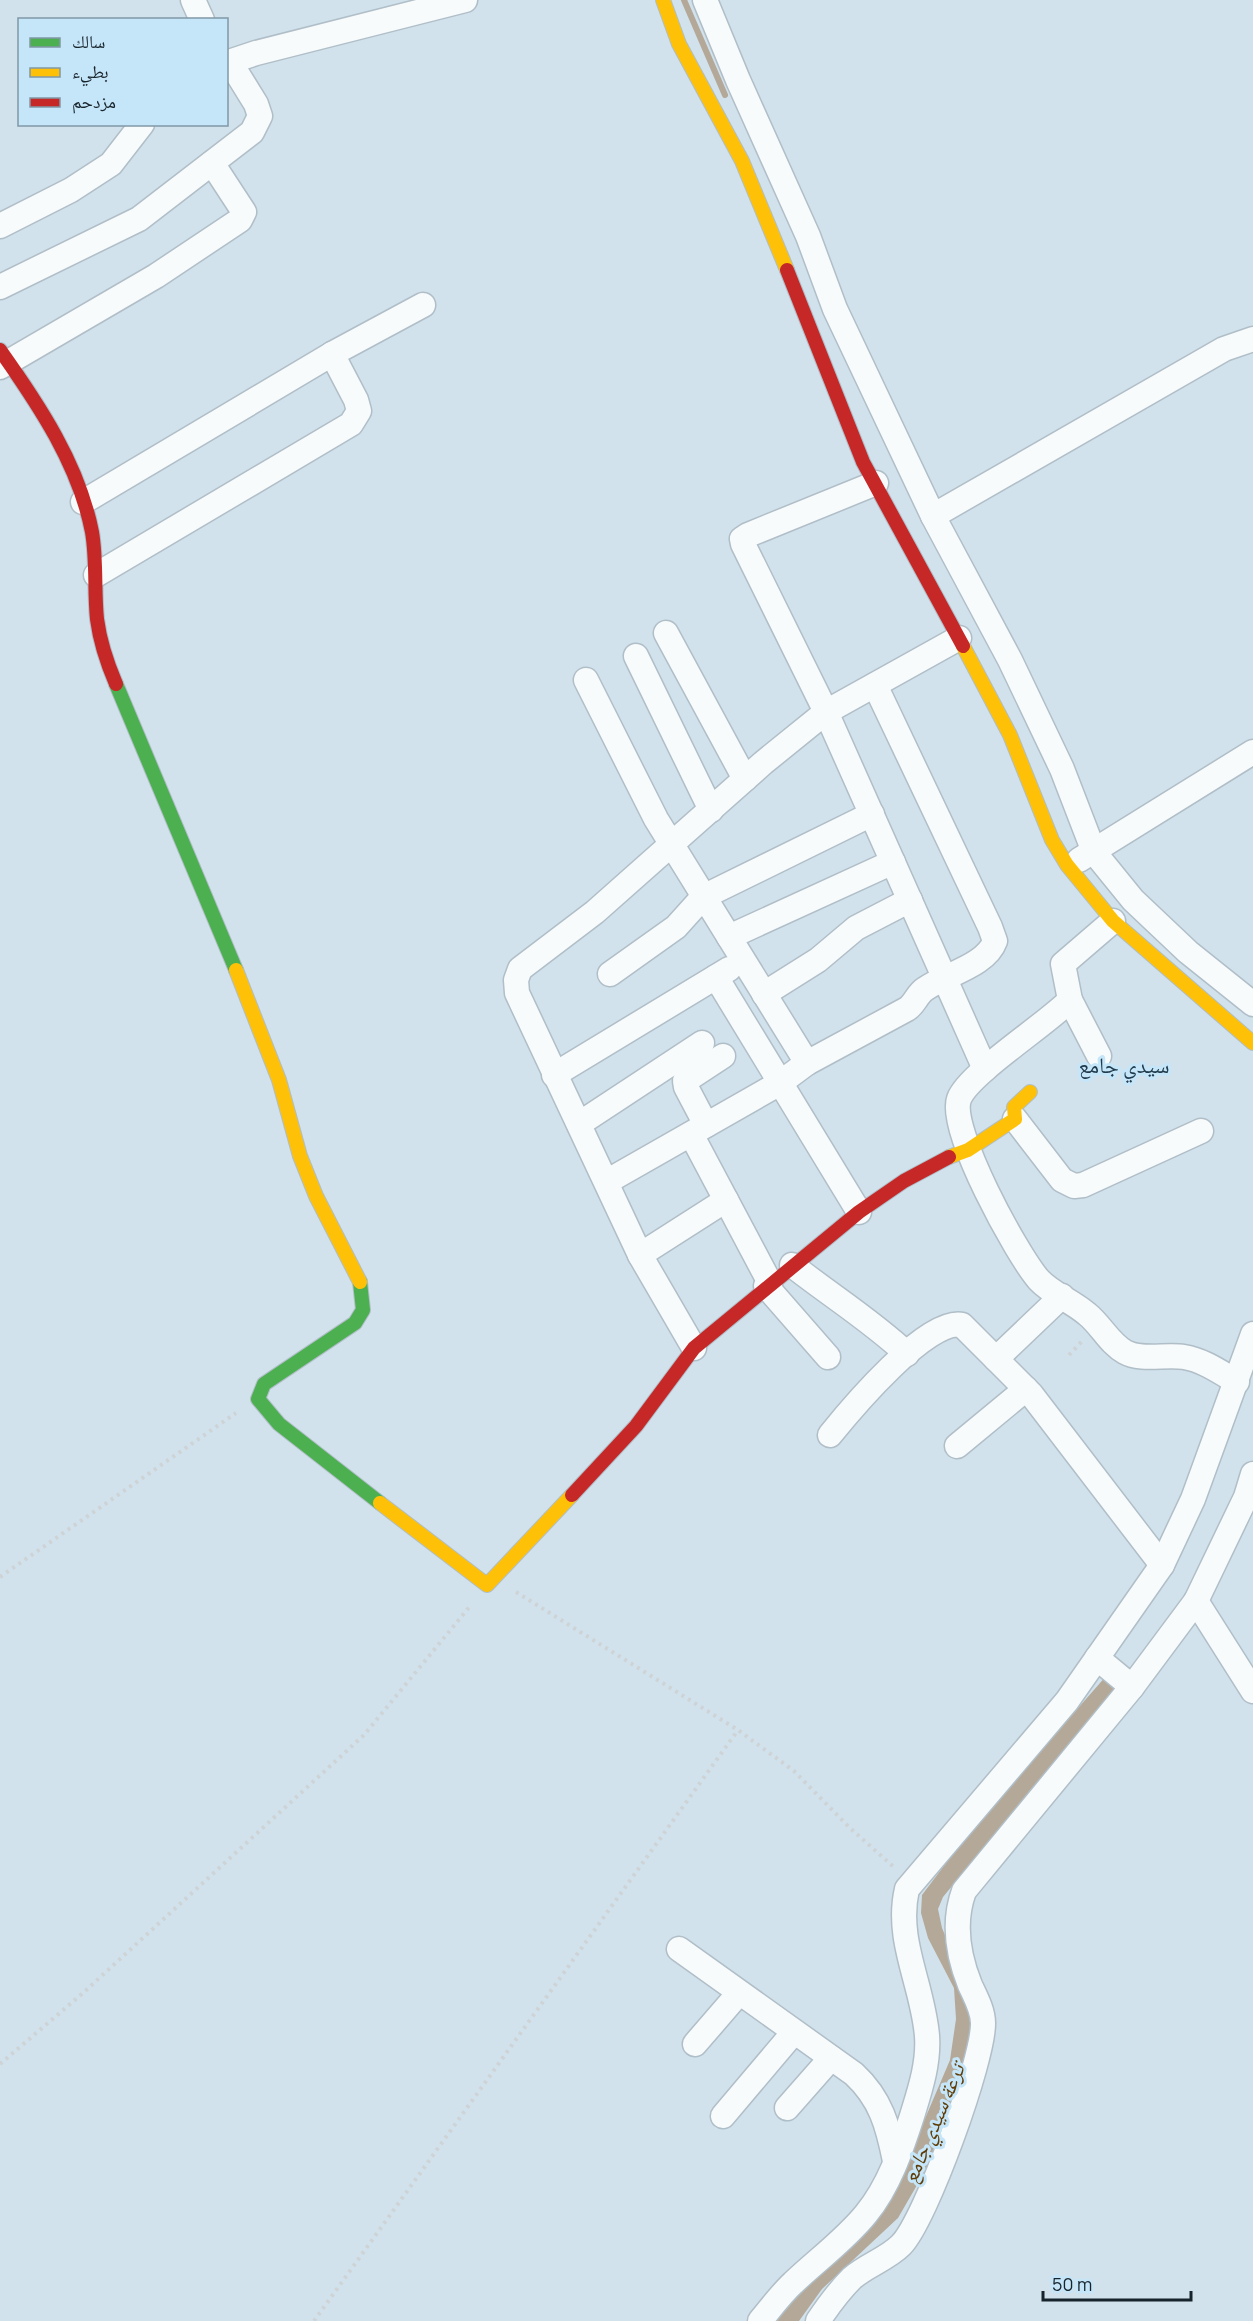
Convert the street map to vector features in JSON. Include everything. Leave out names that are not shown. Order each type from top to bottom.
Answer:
[{"type":"street","points":[[194,0],[201,18]]},
{"type":"street","points":[[0,287],[139,219],[252,132],[260,116],[256,104],[228,62],[396,9],[465,0]]},
{"type":"street","points":[[663,0],[679,44],[742,161],[759,200],[863,462],[1010,735],[1052,840],[1068,865],[1113,921],[1253,1043]]},
{"type":"street","points":[[705,0],[808,236],[835,309],[933,516],[1010,660],[1062,769],[1094,852],[1133,900],[1188,952],[1253,1004]]},
{"type":"street","points":[[0,225],[71,190],[111,164],[140,126]]},
{"type":"street","points":[[212,163],[244,212],[240,220],[156,276],[3,360],[47,421],[83,502],[90,525],[96,575],[97,617],[104,656],[229,952],[279,1080],[300,1156],[316,1196],[361,1284],[363,1310],[355,1323],[264,1384],[258,1399],[279,1424],[490,1581],[636,1426],[694,1348],[768,1284],[859,1212],[934,1164],[968,1150],[1016,1119]]},
{"type":"street","points":[[83,502],[332,354],[423,305]]},
{"type":"street","points":[[933,516],[1224,349],[1253,339]]},
{"type":"street","points":[[96,575],[351,424],[359,411],[357,399],[332,354]]},
{"type":"street","points":[[876,483],[742,539],[754,572],[826,712],[985,1069]]},
{"type":"street","points":[[666,633],[745,779]]},
{"type":"street","points":[[694,1348],[640,1255],[608,1181],[554,1075],[517,993],[516,980],[520,969],[595,912],[745,779],[826,712],[959,638]]},
{"type":"street","points":[[636,656],[711,810]]},
{"type":"street","points":[[586,680],[671,846],[807,1063]]},
{"type":"street","points":[[608,1181],[780,1083],[807,1063],[907,1010],[914,1005],[922,991],[978,960],[992,948],[995,941],[875,686]]},
{"type":"street","points":[[1068,865],[1094,852],[1253,752]]},
{"type":"street","points":[[610,974],[676,927],[703,897],[872,814]]},
{"type":"street","points":[[729,937],[893,862]]},
{"type":"street","points":[[764,994],[818,960],[856,928],[910,900]]},
{"type":"street","points":[[1099,1056],[1070,1000],[1063,964],[1113,921]]},
{"type":"street","points":[[554,1075],[744,962]]},
{"type":"street","points":[[716,977],[859,1212]]},
{"type":"street","points":[[1070,1000],[1026,1039],[985,1069],[959,1099],[957,1112],[968,1150],[1012,1242],[1039,1281],[1089,1315],[1118,1347],[1128,1354],[1199,1360],[1237,1382]]},
{"type":"street","points":[[579,1125],[702,1043]]},
{"type":"street","points":[[723,1056],[685,1081],[698,1129],[726,1200],[768,1284],[828,1357]]},
{"type":"street","points":[[1030,1092],[1014,1107],[1016,1119],[1062,1180],[1074,1186],[1083,1185],[1201,1131]]},
{"type":"street","points":[[640,1255],[726,1200]]},
{"type":"street","points":[[792,1265],[863,1320],[878,1327],[908,1354]]},
{"type":"street","points":[[996,1359],[1062,1296]]},
{"type":"street","points":[[830,1435],[860,1396],[908,1354],[941,1327],[954,1323],[962,1325],[1026,1389],[1162,1565]]},
{"type":"street","points":[[760,2321],[791,2284],[866,2214],[887,2182],[920,2090],[928,2046],[926,2016],[903,1928],[903,1908],[908,1889],[1067,1701],[1162,1565],[1193,1499],[1253,1334]]},
{"type":"street","points":[[957,1446],[1026,1389]]},
{"type":"street","points":[[818,2321],[853,2278],[894,2251],[910,2233],[930,2194],[980,2053],[982,2016],[968,1979],[958,1938],[958,1916],[964,1891],[1132,1687],[1196,1601],[1249,1501],[1253,1474]]},
{"type":"street","points":[[1196,1601],[1251,1685]]},
{"type":"street","points":[[1097,1658],[1132,1687]]},
{"type":"street","points":[[679,1949],[831,2058],[870,2090],[889,2131],[895,2161]]},
{"type":"street","points":[[695,2044],[739,1993]]},
{"type":"street","points":[[723,2116],[794,2032]]},
{"type":"street","points":[[787,2108],[831,2058]]},
{"type":"path","points":[[0,1576],[258,1399]]},
{"type":"path","points":[[0,2064],[92,1985],[364,1735],[490,1581],[738,1730],[794,1771],[849,1827],[912,1884]]},
{"type":"path","points":[[314,2321],[738,1730]]},
{"type":"water","name":"ترعة سيدي جامع","points":[[1107,1675],[1123,1678],[943,1897],[938,1909],[942,1928],[971,1997],[973,2047],[928,2166],[898,2218],[822,2289],[799,2321],[777,2321],[790,2300],[915,2142],[950,2060],[956,2019],[954,1988],[928,1938],[921,1913],[922,1895],[968,1834]]},
{"type":"waterway","points":[[684,0],[725,95]]},
{"type":"traffic: fast","points":[[116,684],[236,970]]},
{"type":"traffic: fast","points":[[360,1282],[363,1310],[355,1323],[264,1384],[258,1399],[279,1424],[380,1503]]},
{"type":"traffic: slow","points":[[663,0],[679,44],[742,161],[787,270]]},
{"type":"traffic: slow","points":[[963,646],[1010,735],[1052,840],[1067,865],[1113,921],[1253,1043]]},
{"type":"traffic: slow","points":[[236,970],[279,1080],[300,1156],[316,1196],[360,1282]]},
{"type":"traffic: slow","points":[[949,1157],[968,1150],[1015,1119],[1014,1107],[1030,1092]]},
{"type":"traffic: slow","points":[[380,1503],[487,1585],[572,1495]]},
{"type":"traffic: jam","points":[[787,270],[863,462],[963,646]]},
{"type":"traffic: jam","points":[[0,350],[56,436],[78,483],[92,532],[98,628],[116,684]]},
{"type":"traffic: jam","points":[[572,1495],[636,1426],[694,1348],[859,1212],[904,1181],[949,1157]]},
{"type":"district","name":"سيدي جامع","points":[[1124,1065]]}]
